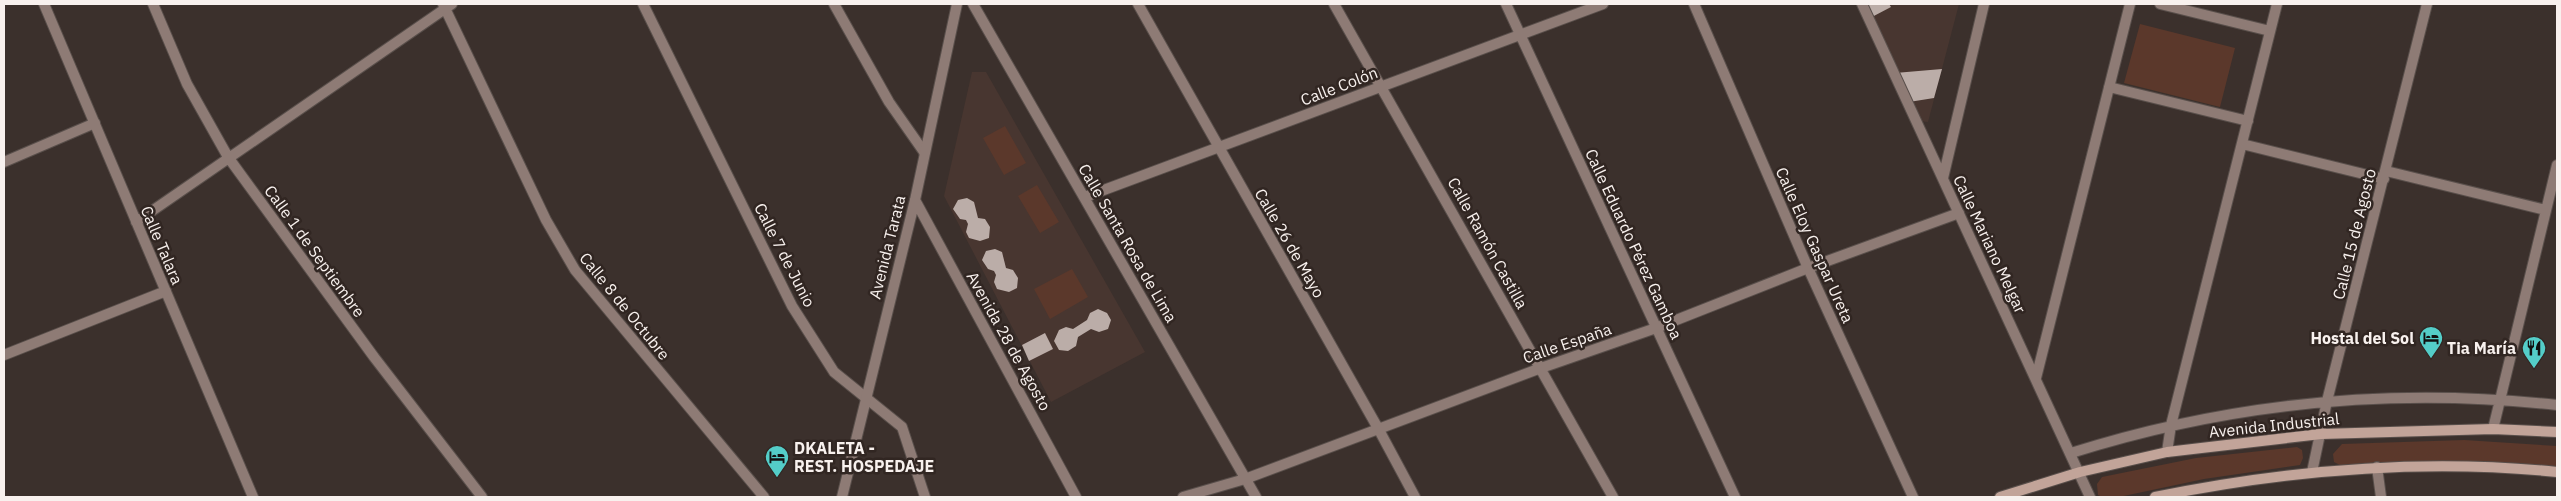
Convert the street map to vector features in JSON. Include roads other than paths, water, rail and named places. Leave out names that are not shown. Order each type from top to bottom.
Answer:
[{"type":"main road","name":"Avenida Industrial","points":[[2000,497],[2080,472],[2166,452],[2321,434],[2493,429],[2557,432]]},
{"type":"main road","points":[[2155,497],[2230,483],[2312,472],[2377,467],[2479,467],[2557,472]]},
{"type":"street","name":"Calle Talara","points":[[44,4],[253,497]]},
{"type":"street","name":"Calle 1 de Septiembre","points":[[154,4],[188,84],[228,157],[374,358],[482,497]]},
{"type":"street","name":"Calle 7 de Junio","points":[[643,4],[792,306],[834,372],[902,427],[925,497]]},
{"type":"street","points":[[834,4],[889,102],[924,152]]},
{"type":"street","name":"Avenida Tarata","points":[[842,497],[914,200],[957,4]]},
{"type":"street","name":"Calle Santa Rosa de Lima","points":[[973,4],[1256,497]]},
{"type":"street","name":"Calle 26 de Mayo","points":[[1138,4],[1415,497]]},
{"type":"street","name":"Calle Ramón Castilla","points":[[1334,4],[1382,85],[1613,497]]},
{"type":"street","name":"Calle Eduardo Pérez Gamboa","points":[[1506,4],[1735,497]]},
{"type":"street","name":"Calle Colón","points":[[1085,197],[1603,4]]},
{"type":"street","name":"Calle Eloy Gaspar Ureta","points":[[1694,4],[1808,268],[1913,497]]},
{"type":"street","name":"Calle Mariano Melgar","points":[[1862,4],[2090,497]]},
{"type":"street","points":[[1943,178],[1984,4]]},
{"type":"street","points":[[2036,378],[2130,4]]},
{"type":"street","points":[[2160,4],[2270,31]]},
{"type":"street","points":[[2166,452],[2171,425],[2277,4]]},
{"type":"street","name":"Calle 15 de Agosto","points":[[2312,472],[2327,401],[2427,4]]},
{"type":"street","points":[[136,222],[447,5]]},
{"type":"street","name":"Calle 8 de Octubre","points":[[447,5],[546,220],[570,263],[588,289],[764,497]]},
{"type":"street","points":[[2109,87],[2248,121]]},
{"type":"street","points":[[4,162],[95,123]]},
{"type":"street","points":[[2242,144],[2546,210]]},
{"type":"street","points":[[2493,429],[2557,166]]},
{"type":"street","name":"Avenida 28 de Agosto","points":[[914,200],[1076,497]]},
{"type":"street","name":"Calle España","points":[[1183,497],[1245,478],[1379,430],[1541,368],[1656,328],[1808,268],[1959,213]]},
{"type":"street","points":[[4,355],[166,291]]},
{"type":"street","points":[[2071,453],[2171,425],[2232,413],[2327,401],[2423,398],[2499,400],[2557,405]]},
{"type":"street","points":[[2377,467],[2381,497]]},
{"type":"place","name":"Hostal del Sol","points":[[2431,359]]},
{"type":"place","name":"Tia María","points":[[2534,369]]},
{"type":"place","name":"DKALETA - REST. HOSPEDAJE","points":[[777,478]]}]
